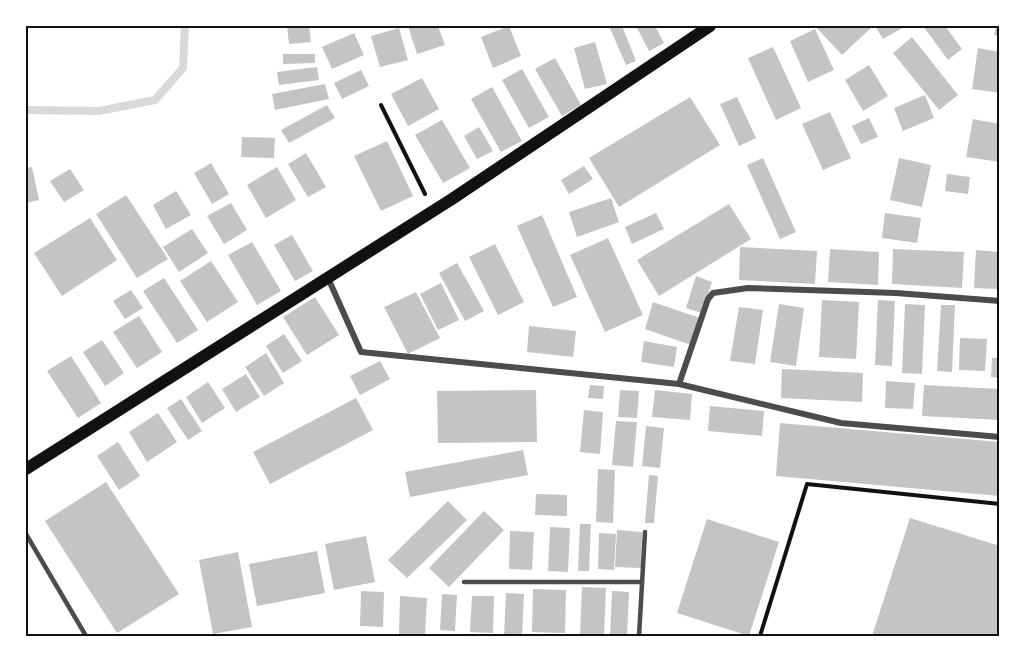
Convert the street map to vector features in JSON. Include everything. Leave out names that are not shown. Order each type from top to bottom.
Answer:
[{"type":"main road","points":[[26,469],[434,211],[710,26]]},
{"type":"street","points":[[327,277],[361,352],[679,384],[841,423],[999,437]]},
{"type":"street","points":[[679,384],[708,299],[713,293],[759,289],[896,293],[999,301]]},
{"type":"lane","points":[[639,636],[640,582],[645,532]]},
{"type":"lane","points":[[26,534],[86,636]]},
{"type":"lane","points":[[464,582],[640,582]]},
{"type":"path","points":[[381,105],[434,211]]},
{"type":"path","points":[[760,636],[807,484],[999,504]]},
{"type":"building","points":[[287,26],[309,26],[311,42],[289,44]]},
{"type":"building","points":[[408,26],[438,26],[445,45],[417,54]]},
{"type":"building","points":[[509,26],[521,56],[493,68],[481,37]]},
{"type":"building","points":[[609,26],[622,26],[636,61],[626,65]]},
{"type":"building","points":[[636,26],[655,26],[664,43],[649,51]]},
{"type":"building","points":[[815,26],[869,26],[871,28],[842,55]]},
{"type":"building","points":[[875,26],[906,26],[883,39]]},
{"type":"building","points":[[923,26],[945,26],[962,49],[948,60]]},
{"type":"building","points":[[996,26],[1000,26],[1000,36],[994,35]]},
{"type":"building","points":[[399,28],[408,60],[380,67],[371,36]]},
{"type":"building","points":[[815,29],[834,70],[808,82],[790,41]]},
{"type":"building","points":[[354,33],[364,55],[332,69],[322,47]]},
{"type":"building","points":[[912,37],[958,95],[939,110],[893,53]]},
{"type":"building","points":[[595,42],[607,84],[585,89],[574,48]]},
{"type":"building","points":[[773,47],[801,108],[776,120],[748,58]]},
{"type":"building","points":[[978,48],[1000,52],[1000,93],[972,89]]},
{"type":"building","points":[[283,54],[315,54],[315,63],[283,64]]},
{"type":"building","points":[[555,58],[581,105],[562,116],[535,69]]},
{"type":"building","points":[[869,65],[888,96],[863,111],[845,80]]},
{"type":"building","points":[[317,67],[319,80],[279,85],[277,72]]},
{"type":"building","points":[[522,69],[549,117],[529,128],[502,80]]},
{"type":"building","points":[[361,70],[369,86],[342,99],[334,83]]},
{"type":"building","points":[[422,78],[439,109],[408,126],[391,94]]},
{"type":"building","points":[[325,84],[329,99],[275,110],[272,94]]},
{"type":"building","points":[[492,87],[522,141],[501,152],[471,99]]},
{"type":"building","points":[[925,95],[934,118],[903,131],[894,108]]},
{"type":"building","points":[[690,97],[720,145],[619,207],[589,158]]},
{"type":"building","points":[[737,97],[756,138],[739,146],[720,104]]},
{"type":"building","points":[[327,105],[335,118],[289,143],[281,130]]},
{"type":"building","points":[[830,112],[851,158],[823,170],[802,124]]},
{"type":"building","points":[[869,118],[878,137],[861,144],[852,126]]},
{"type":"building","points":[[973,119],[1000,124],[1000,162],[966,157]]},
{"type":"building","points":[[442,120],[470,168],[443,183],[415,135]]},
{"type":"building","points":[[479,127],[493,151],[477,159],[464,136]]},
{"type":"building","points":[[242,137],[275,138],[274,158],[241,157]]},
{"type":"building","points":[[387,141],[413,196],[381,211],[354,156]]},
{"type":"building","points":[[306,153],[326,187],[308,197],[288,164]]},
{"type":"building","points":[[763,158],[796,232],[780,239],[747,165]]},
{"type":"building","points":[[899,158],[931,165],[922,207],[890,200]]},
{"type":"building","points":[[211,163],[229,194],[212,204],[194,173]]},
{"type":"building","points":[[584,166],[593,179],[569,194],[561,180]]},
{"type":"building","points":[[32,167],[39,200],[26,203],[26,168]]},
{"type":"building","points":[[277,167],[296,200],[266,218],[247,185]]},
{"type":"building","points":[[70,169],[84,190],[64,202],[50,181]]},
{"type":"building","points":[[947,174],[970,177],[968,194],[945,191]]},
{"type":"building","points":[[176,191],[191,215],[166,229],[153,205]]},
{"type":"building","points":[[126,195],[168,259],[137,278],[96,214]]},
{"type":"building","points":[[611,198],[619,222],[577,237],[569,212]]},
{"type":"building","points":[[231,203],[247,230],[224,244],[207,216]]},
{"type":"building","points":[[729,204],[751,239],[659,296],[637,260]]},
{"type":"building","points":[[656,213],[664,229],[632,244],[625,227]]},
{"type":"building","points":[[885,213],[921,218],[917,243],[882,238]]},
{"type":"building","points":[[542,215],[577,297],[553,307],[517,226]]},
{"type":"building","points":[[90,218],[117,260],[62,296],[34,253]]},
{"type":"building","points":[[192,229],[208,253],[179,272],[163,247]]},
{"type":"building","points":[[292,235],[313,271],[295,281],[274,245]]},
{"type":"building","points":[[608,238],[643,315],[605,332],[570,255]]},
{"type":"building","points":[[252,242],[281,291],[257,305],[228,255]]},
{"type":"building","points":[[495,244],[524,302],[498,315],[469,257]]},
{"type":"building","points":[[740,247],[817,251],[815,284],[739,280]]},
{"type":"building","points":[[830,249],[879,252],[878,285],[828,282]]},
{"type":"building","points":[[893,249],[964,252],[962,288],[892,284]]},
{"type":"building","points":[[976,250],[1000,252],[999,289],[974,288]]},
{"type":"building","points":[[211,261],[238,302],[207,322],[180,281]]},
{"type":"building","points":[[457,263],[484,311],[465,321],[439,273]]},
{"type":"building","points":[[696,276],[712,282],[702,313],[686,308]]},
{"type":"building","points":[[164,278],[198,330],[177,343],[143,291]]},
{"type":"building","points":[[441,283],[459,320],[438,330],[420,294]]},
{"type":"building","points":[[131,290],[143,308],[125,319],[113,301]]},
{"type":"building","points":[[416,292],[440,338],[408,354],[384,307]]},
{"type":"building","points":[[315,297],[339,335],[307,355],[283,317]]},
{"type":"building","points":[[822,300],[859,302],[856,359],[819,357]]},
{"type":"building","points":[[878,300],[895,301],[892,366],[875,365]]},
{"type":"building","points":[[653,302],[700,318],[691,345],[645,329]]},
{"type":"building","points":[[779,304],[804,308],[796,366],[770,362]]},
{"type":"building","points":[[905,304],[925,305],[922,374],[902,373]]},
{"type":"building","points":[[941,305],[955,305],[952,372],[937,371]]},
{"type":"building","points":[[739,307],[763,310],[755,364],[730,361]]},
{"type":"building","points":[[139,316],[162,352],[137,368],[113,332]]},
{"type":"building","points":[[529,326],[576,331],[573,357],[527,352]]},
{"type":"building","points":[[284,334],[302,361],[283,373],[266,346]]},
{"type":"building","points":[[960,338],[987,339],[985,371],[959,370]]},
{"type":"building","points":[[102,340],[124,373],[105,386],[83,352]]},
{"type":"building","points":[[644,341],[677,347],[674,367],[641,362]]},
{"type":"building","points":[[266,353],[284,383],[264,396],[245,367]]},
{"type":"building","points":[[71,356],[101,403],[78,418],[47,371]]},
{"type":"building","points":[[992,358],[1000,358],[1000,378],[991,377]]},
{"type":"building","points":[[380,361],[390,379],[360,395],[350,376]]},
{"type":"building","points":[[782,369],[863,373],[862,402],[781,398]]},
{"type":"building","points":[[246,374],[260,397],[236,412],[222,389]]},
{"type":"building","points":[[886,381],[915,383],[913,409],[885,408]]},
{"type":"building","points":[[208,382],[225,408],[202,423],[186,397]]},
{"type":"building","points":[[590,385],[604,386],[603,399],[588,398]]},
{"type":"building","points":[[924,385],[1000,389],[1000,420],[922,416]]},
{"type":"building","points":[[536,390],[537,442],[438,443],[437,391]]},
{"type":"building","points":[[620,390],[639,391],[637,418],[618,417]]},
{"type":"building","points":[[655,390],[692,394],[690,420],[652,417]]},
{"type":"building","points":[[356,398],[373,430],[270,484],[253,452]]},
{"type":"building","points":[[181,399],[202,431],[188,440],[167,408]]},
{"type":"building","points":[[710,406],[764,411],[762,436],[708,431]]},
{"type":"building","points":[[584,410],[603,412],[600,454],[580,452]]},
{"type":"building","points":[[158,413],[177,442],[147,462],[129,432]]},
{"type":"building","points":[[616,421],[637,422],[633,467],[612,465]]},
{"type":"building","points":[[780,423],[1000,442],[1000,496],[776,476]]},
{"type":"building","points":[[646,426],[664,428],[660,468],[642,466]]},
{"type":"building","points":[[118,442],[140,476],[119,490],[97,456]]},
{"type":"building","points":[[523,450],[528,475],[410,497],[405,472]]},
{"type":"building","points":[[598,469],[615,470],[613,523],[596,522]]},
{"type":"building","points":[[649,475],[658,476],[654,523],[645,523]]},
{"type":"building","points":[[106,482],[179,594],[117,633],[45,521]]},
{"type":"building","points":[[536,494],[567,495],[567,516],[535,515]]},
{"type":"building","points":[[448,501],[467,520],[407,578],[388,560]]},
{"type":"building","points":[[484,511],[504,530],[449,587],[429,568]]},
{"type":"building","points":[[910,518],[1000,546],[1000,636],[872,636]]},
{"type":"building","points":[[707,519],[779,542],[749,636],[677,613]]},
{"type":"building","points":[[580,524],[591,524],[589,571],[578,571]]},
{"type":"building","points":[[550,527],[570,528],[568,572],[548,571]]},
{"type":"building","points":[[617,530],[642,532],[641,568],[615,567]]},
{"type":"building","points":[[510,531],[534,532],[532,570],[509,569]]},
{"type":"building","points":[[599,533],[616,534],[614,570],[598,569]]},
{"type":"building","points":[[366,536],[375,582],[334,590],[325,544]]},
{"type":"building","points":[[317,551],[325,593],[257,606],[249,564]]},
{"type":"building","points":[[238,552],[252,627],[213,634],[199,560]]},
{"type":"building","points":[[582,587],[606,588],[604,636],[580,636]]},
{"type":"building","points":[[533,589],[566,590],[565,633],[532,632]]},
{"type":"building","points":[[361,591],[384,592],[383,627],[360,626]]},
{"type":"building","points":[[612,591],[629,592],[627,636],[610,636]]},
{"type":"building","points":[[506,593],[524,594],[522,636],[504,636]]},
{"type":"building","points":[[442,594],[457,595],[455,631],[440,630]]},
{"type":"building","points":[[400,596],[427,598],[425,635],[399,634]]},
{"type":"building","points":[[472,596],[494,596],[493,633],[470,632]]},
{"type":"waterway","points":[[26,110],[99,111],[155,100],[183,68],[185,26]]}]
